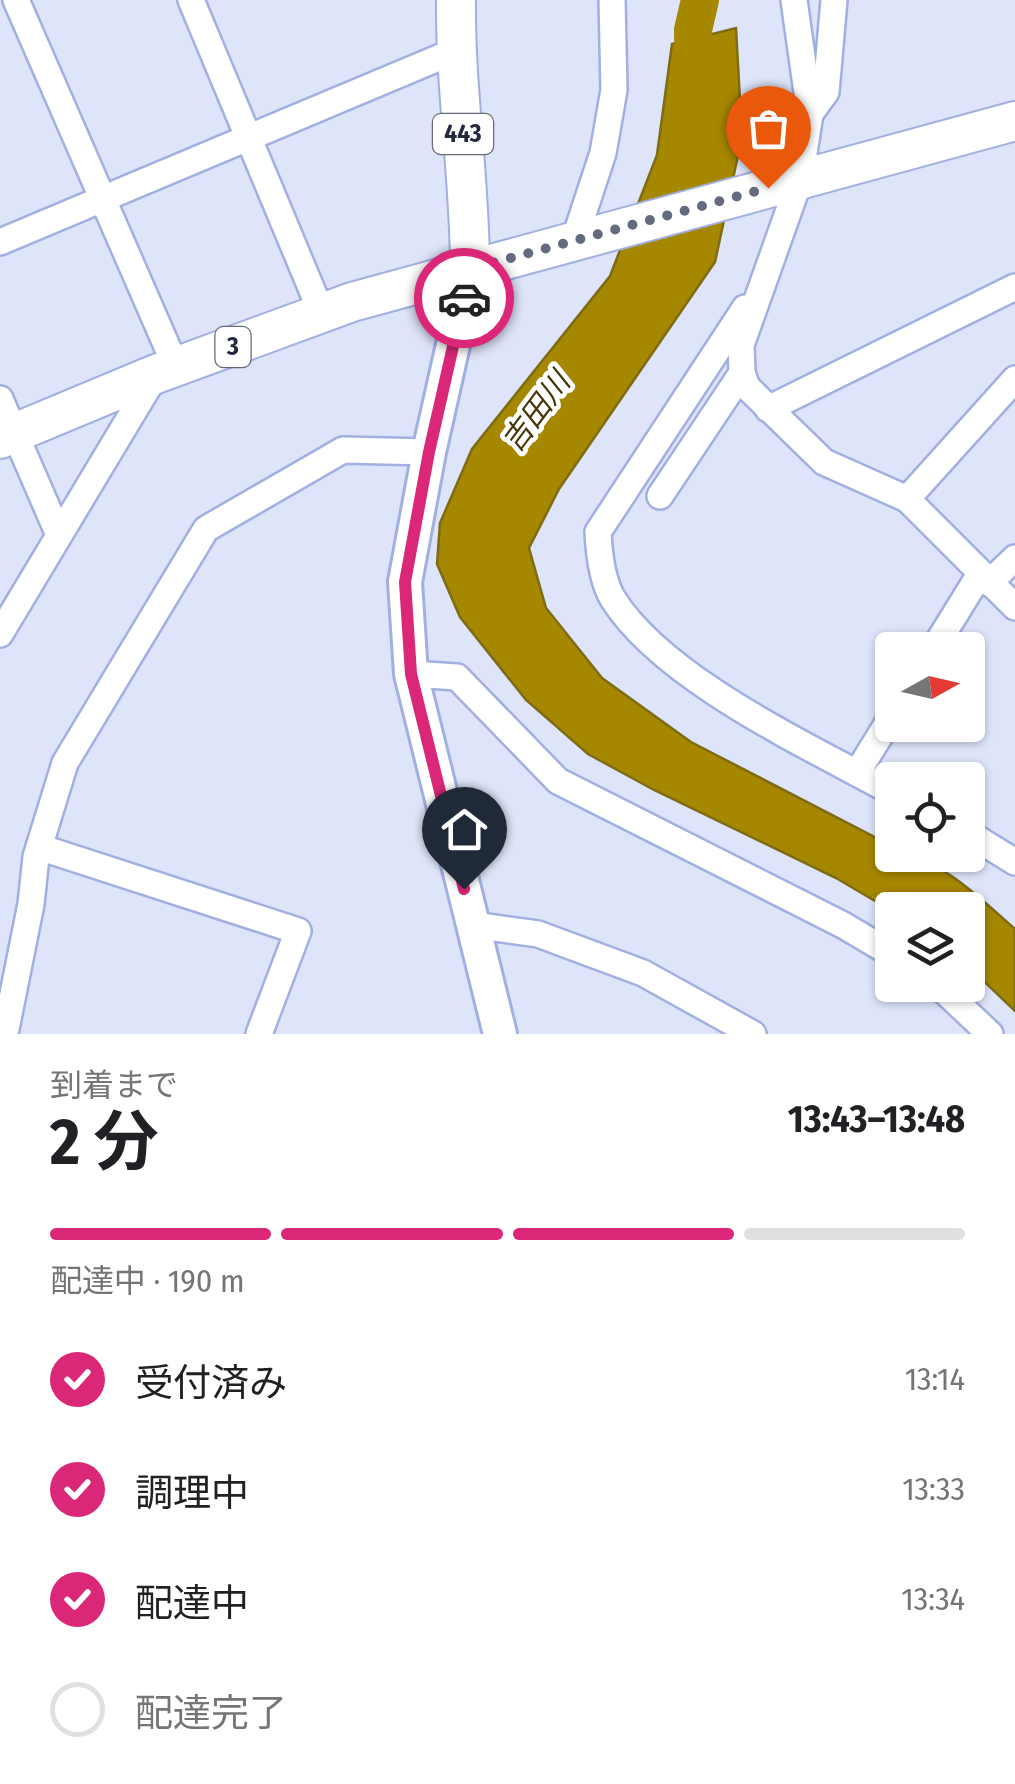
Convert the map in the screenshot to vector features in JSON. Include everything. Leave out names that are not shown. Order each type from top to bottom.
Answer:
[{"type":"highway","name":"443","points":[[456,0],[470,269]]},
{"type":"highway","name":"3","points":[[5,423],[322,314],[470,269],[1015,122]]},
{"type":"main road","points":[[470,269],[405,582],[411,674],[473,925],[505,1033]]},
{"type":"street","points":[[0,633],[166,370],[102,198],[16,0]]},
{"type":"street","points":[[191,0],[322,314]]},
{"type":"street","points":[[574,241],[603,153],[614,90],[612,0]]},
{"type":"street","points":[[794,0],[810,114],[800,180],[741,345],[747,387],[824,462],[908,499],[1015,607]]},
{"type":"street","points":[[810,114],[826,92],[834,0]]},
{"type":"street","points":[[0,242],[456,51]]},
{"type":"street","points":[[768,409],[1015,287]]},
{"type":"street","points":[[757,300],[742,310],[598,532],[599,552],[611,596],[666,654],[716,694],[875,782]]},
{"type":"street","points":[[660,496],[742,372]]},
{"type":"street","points":[[908,499],[1015,379]]},
{"type":"street","points":[[5,423],[60,535]]},
{"type":"street","points":[[5,1034],[39,847],[65,763],[206,529],[343,450],[429,452]]},
{"type":"street","points":[[946,632],[984,579],[1015,558]]},
{"type":"street","points":[[411,674],[458,677],[558,781],[875,944]]},
{"type":"street","points":[[858,773],[876,742]]},
{"type":"street","points":[[985,843],[1015,862]]},
{"type":"street","points":[[39,847],[298,931],[259,1034]]},
{"type":"street","points":[[473,925],[538,934],[643,973],[753,1034]]},
{"type":"street","points":[[956,1002],[990,1034]]},
{"type":"water","points":[[736,28],[742,137],[715,262],[559,489],[529,548],[546,608],[602,678],[691,742],[875,837],[875,872],[945,872],[972,892],[875,892],[875,901],[588,754],[526,700],[460,617],[437,564],[440,523],[472,449],[610,276],[657,155],[672,44]]},
{"type":"water","points":[[985,903],[1015,929],[1015,1011],[985,982]]},
{"type":"waterway","name":"吉田川","points":[[694,91],[693,30],[700,0]]},
{"type":"way so far","points":[[464,298],[470,269],[768,188]]},
{"type":"route","points":[[464,298],[405,582],[411,674],[464,889]]}]
